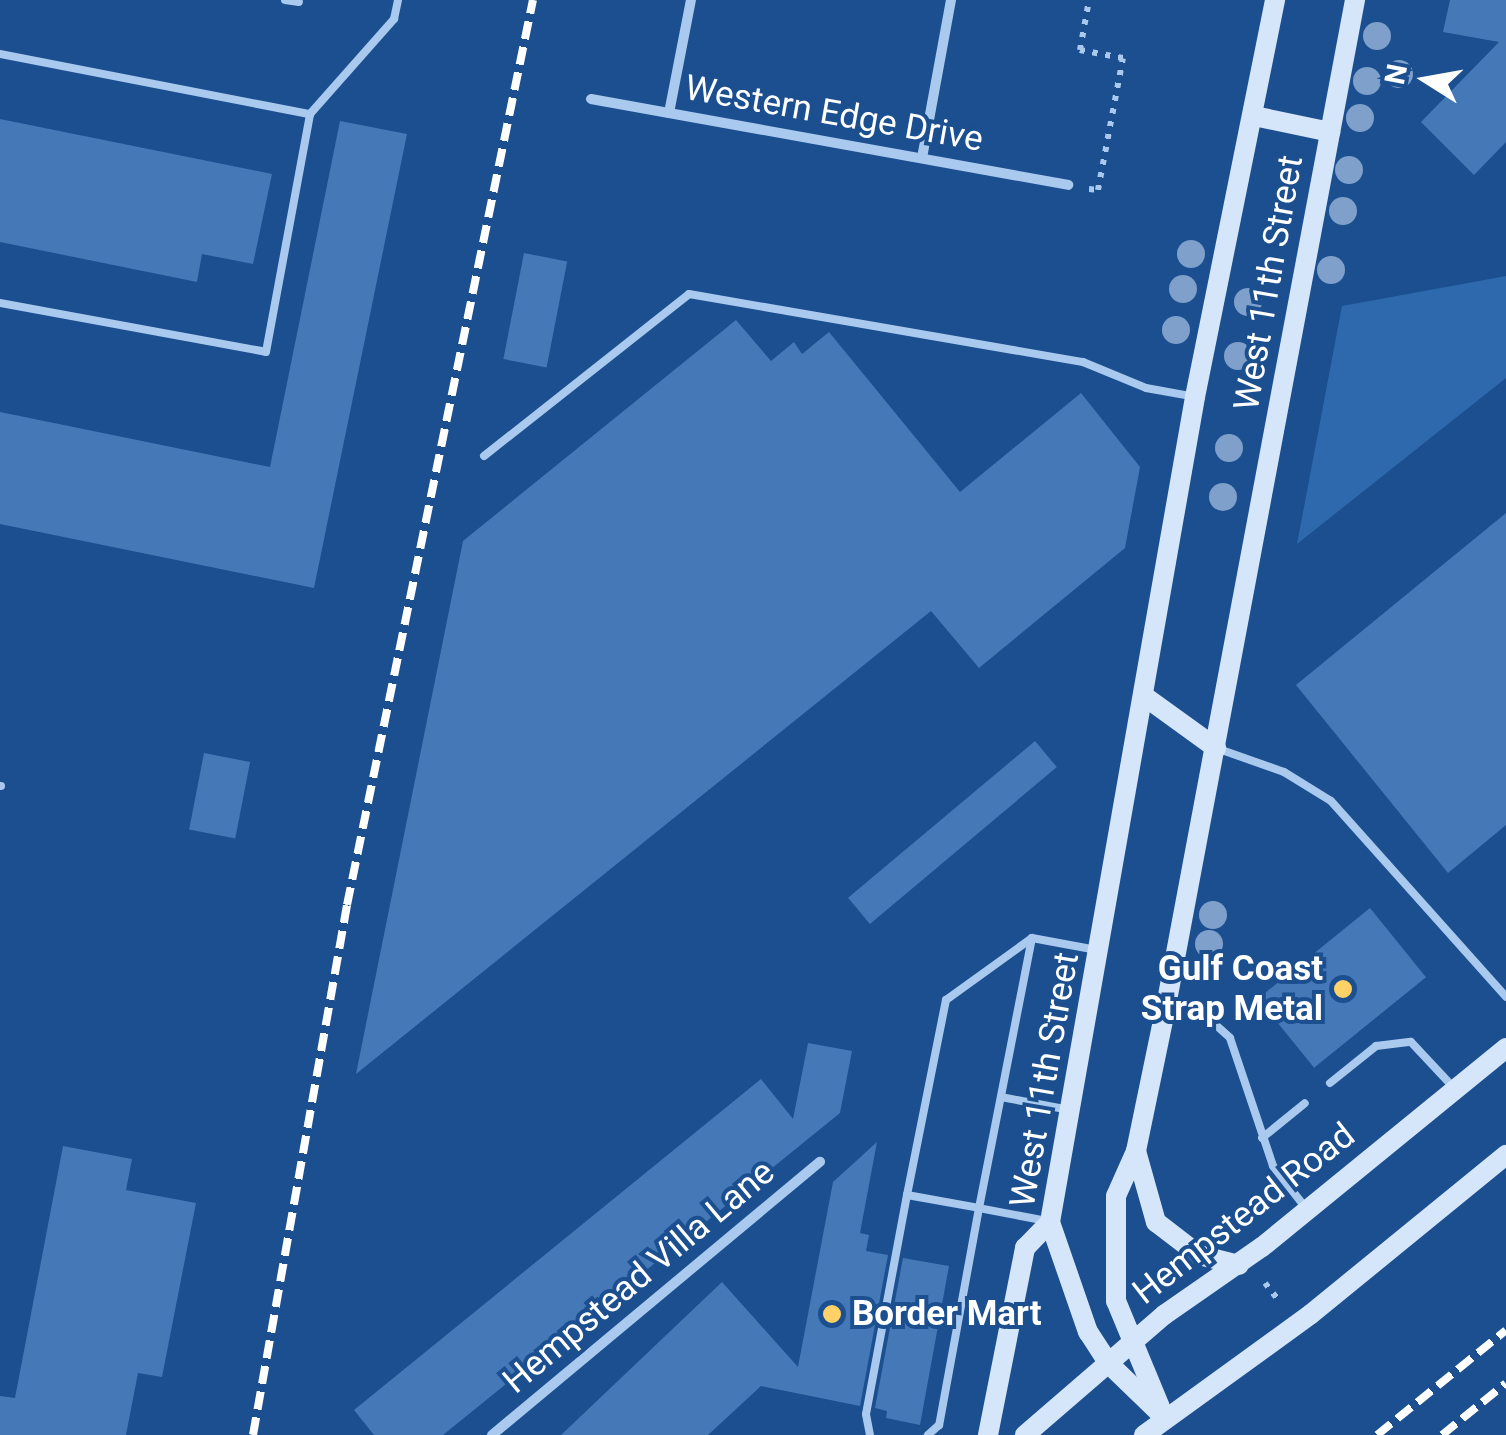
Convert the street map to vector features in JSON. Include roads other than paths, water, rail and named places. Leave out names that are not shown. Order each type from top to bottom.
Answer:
[{"type":"main road","name":"West 11th Street","points":[[1165,1418],[1109,1364],[1072,1302],[1050,1222],[1101,951],[1195,397],[1276,0]]},
{"type":"main road","name":"West 11th Street","points":[[1165,1418],[1116,1301],[1116,1196],[1136,1151],[1166,1006],[1355,0]]},
{"type":"main road","points":[[1254,116],[1330,132]]},
{"type":"main road","points":[[1144,696],[1216,748]]},
{"type":"main road","name":"Hempstead Road","points":[[1025,1435],[1132,1344],[1238,1264],[1506,1048]]},
{"type":"main road","points":[[1136,1151],[1156,1222],[1199,1255],[1238,1264]]},
{"type":"main road","points":[[1144,1435],[1311,1314],[1506,1155]]},
{"type":"main road","points":[[988,1435],[1025,1248],[1050,1222]]},
{"type":"street","points":[[670,113],[690,0]]},
{"type":"street","points":[[922,158],[952,0]]},
{"type":"street","name":"Western Edge Drive","points":[[591,99],[1068,184]]},
{"type":"street","name":"Hempstead Villa Lane","points":[[492,1435],[820,1162]]},
{"type":"lane","points":[[285,0],[298,2]]},
{"type":"lane","points":[[0,303],[266,352],[310,114],[394,19],[398,0]]},
{"type":"lane","points":[[0,54],[310,114]]},
{"type":"lane","points":[[484,456],[689,294],[1083,362],[1146,388],[1195,397]]},
{"type":"lane","points":[[1216,748],[1284,772],[1331,801],[1506,997]]},
{"type":"lane","points":[[870,1435],[866,1414],[946,1000],[1032,938],[1101,951]]},
{"type":"lane","points":[[928,1435],[940,1425],[1032,938]]},
{"type":"lane","points":[[1166,1006],[1207,1017],[1230,1038],[1273,1166],[1307,1209]]},
{"type":"lane","points":[[1330,1084],[1376,1046],[1411,1042],[1454,1088]]},
{"type":"lane","points":[[1000,1097],[1071,1110]]},
{"type":"lane","points":[[1262,1138],[1305,1103]]},
{"type":"lane","points":[[907,1195],[1050,1222]]},
{"type":"railway","points":[[253,1435],[347,905],[533,0]]},
{"type":"railway","points":[[1377,1435],[1506,1330]]},
{"type":"railway","points":[[1442,1435],[1506,1383]]},
{"type":"place","name":"Gulf Coast Strap Metal","points":[[1343,989]]},
{"type":"place","name":"Border Mart","points":[[832,1314]]}]
